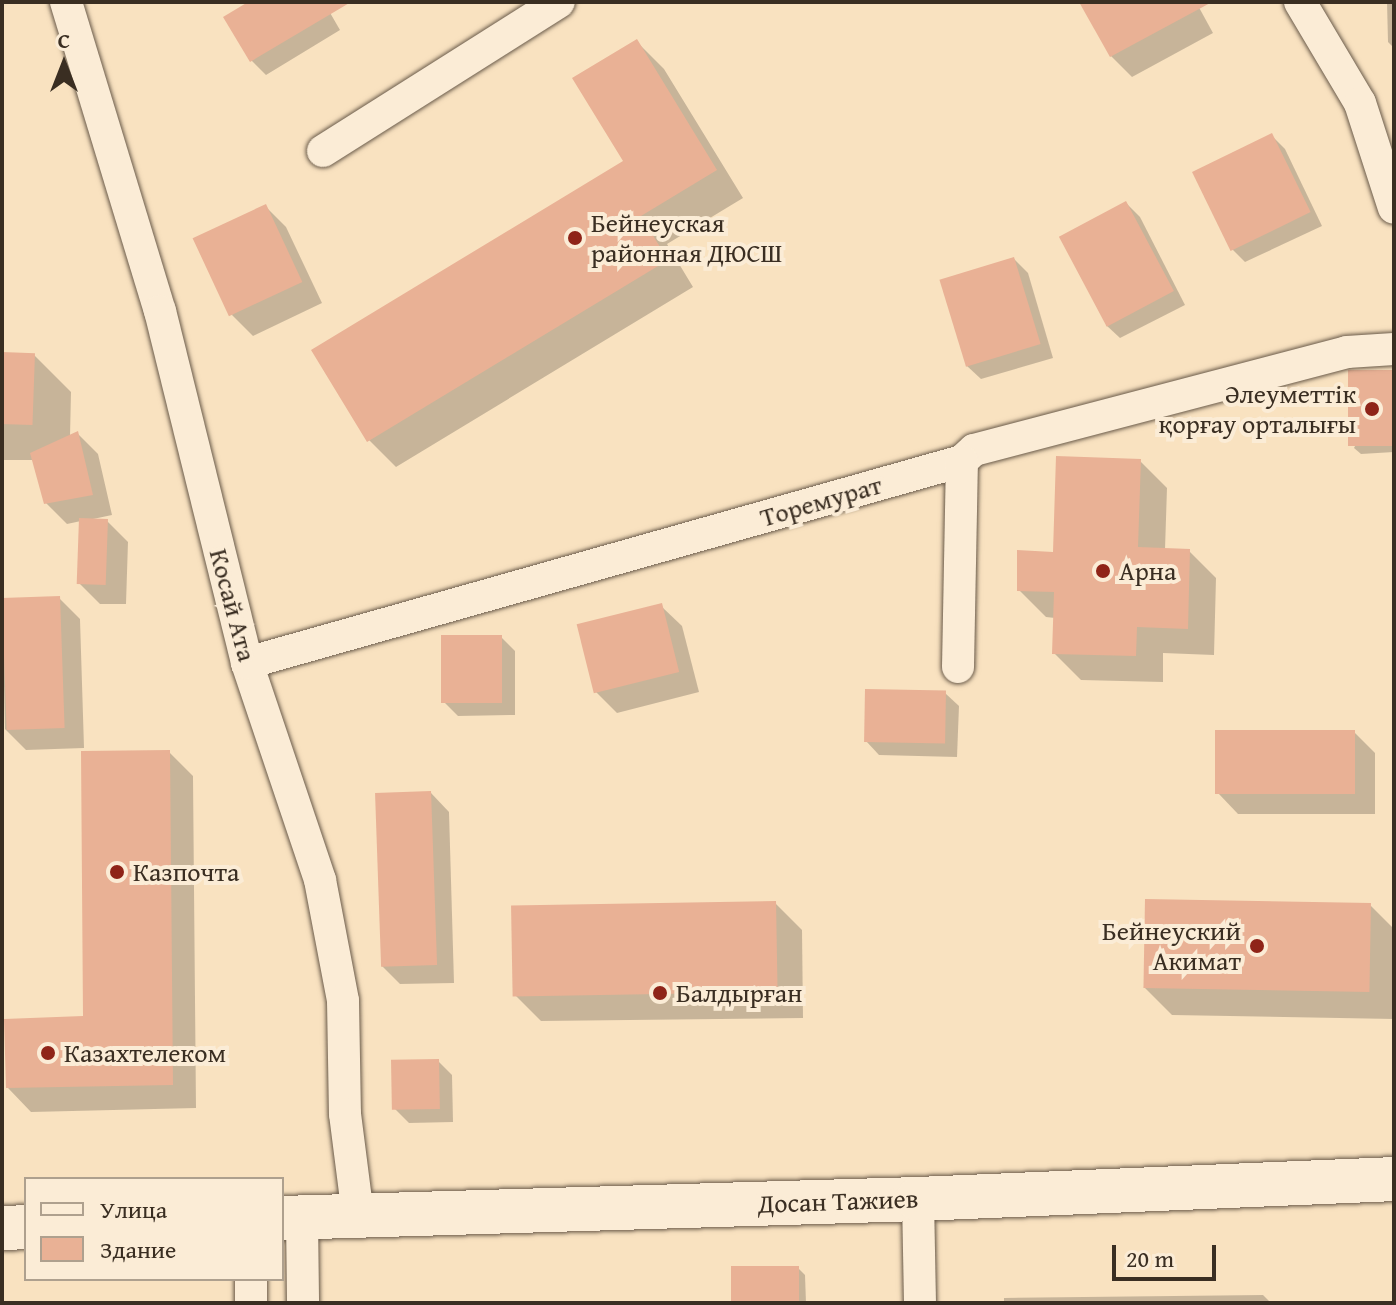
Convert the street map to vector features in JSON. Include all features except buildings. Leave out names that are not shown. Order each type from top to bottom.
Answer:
[{"type":"street","name":"Косай Ата","points":[[66,2],[160,311],[247,663],[320,880],[343,1001],[345,1114],[358,1215]]},
{"type":"street","points":[[323,151],[559,2]]},
{"type":"street","points":[[1300,2],[1360,103],[1394,208]]},
{"type":"street","name":"Торемурат","points":[[247,663],[962,461],[974,450],[1347,352],[1394,349]]},
{"type":"street","points":[[958,667],[962,461]]},
{"type":"street","name":"Досан Тажиев","points":[[292,1217],[918,1199],[1394,1179]]},
{"type":"street","points":[[918,1199],[920,1303]]},
{"type":"street","points":[[292,1217],[303,1303]]},
{"type":"street","points":[[2,1228],[24,1227]]},
{"type":"street","points":[[251,1281],[251,1303]]},
{"type":"place","name":"Бейнеуская районная ДЮСШ","points":[[575,238]]},
{"type":"place","name":"Әлеуметтік қорғау орталығы","points":[[1372,409]]},
{"type":"place","name":"Арна","points":[[1103,571]]},
{"type":"place","name":"Казпочта","points":[[117,872]]},
{"type":"place","name":"Бейнеуский Акимат","points":[[1257,946]]},
{"type":"place","name":"Балдырған","points":[[660,993]]},
{"type":"place","name":"Казахтелеком","points":[[48,1053]]}]
